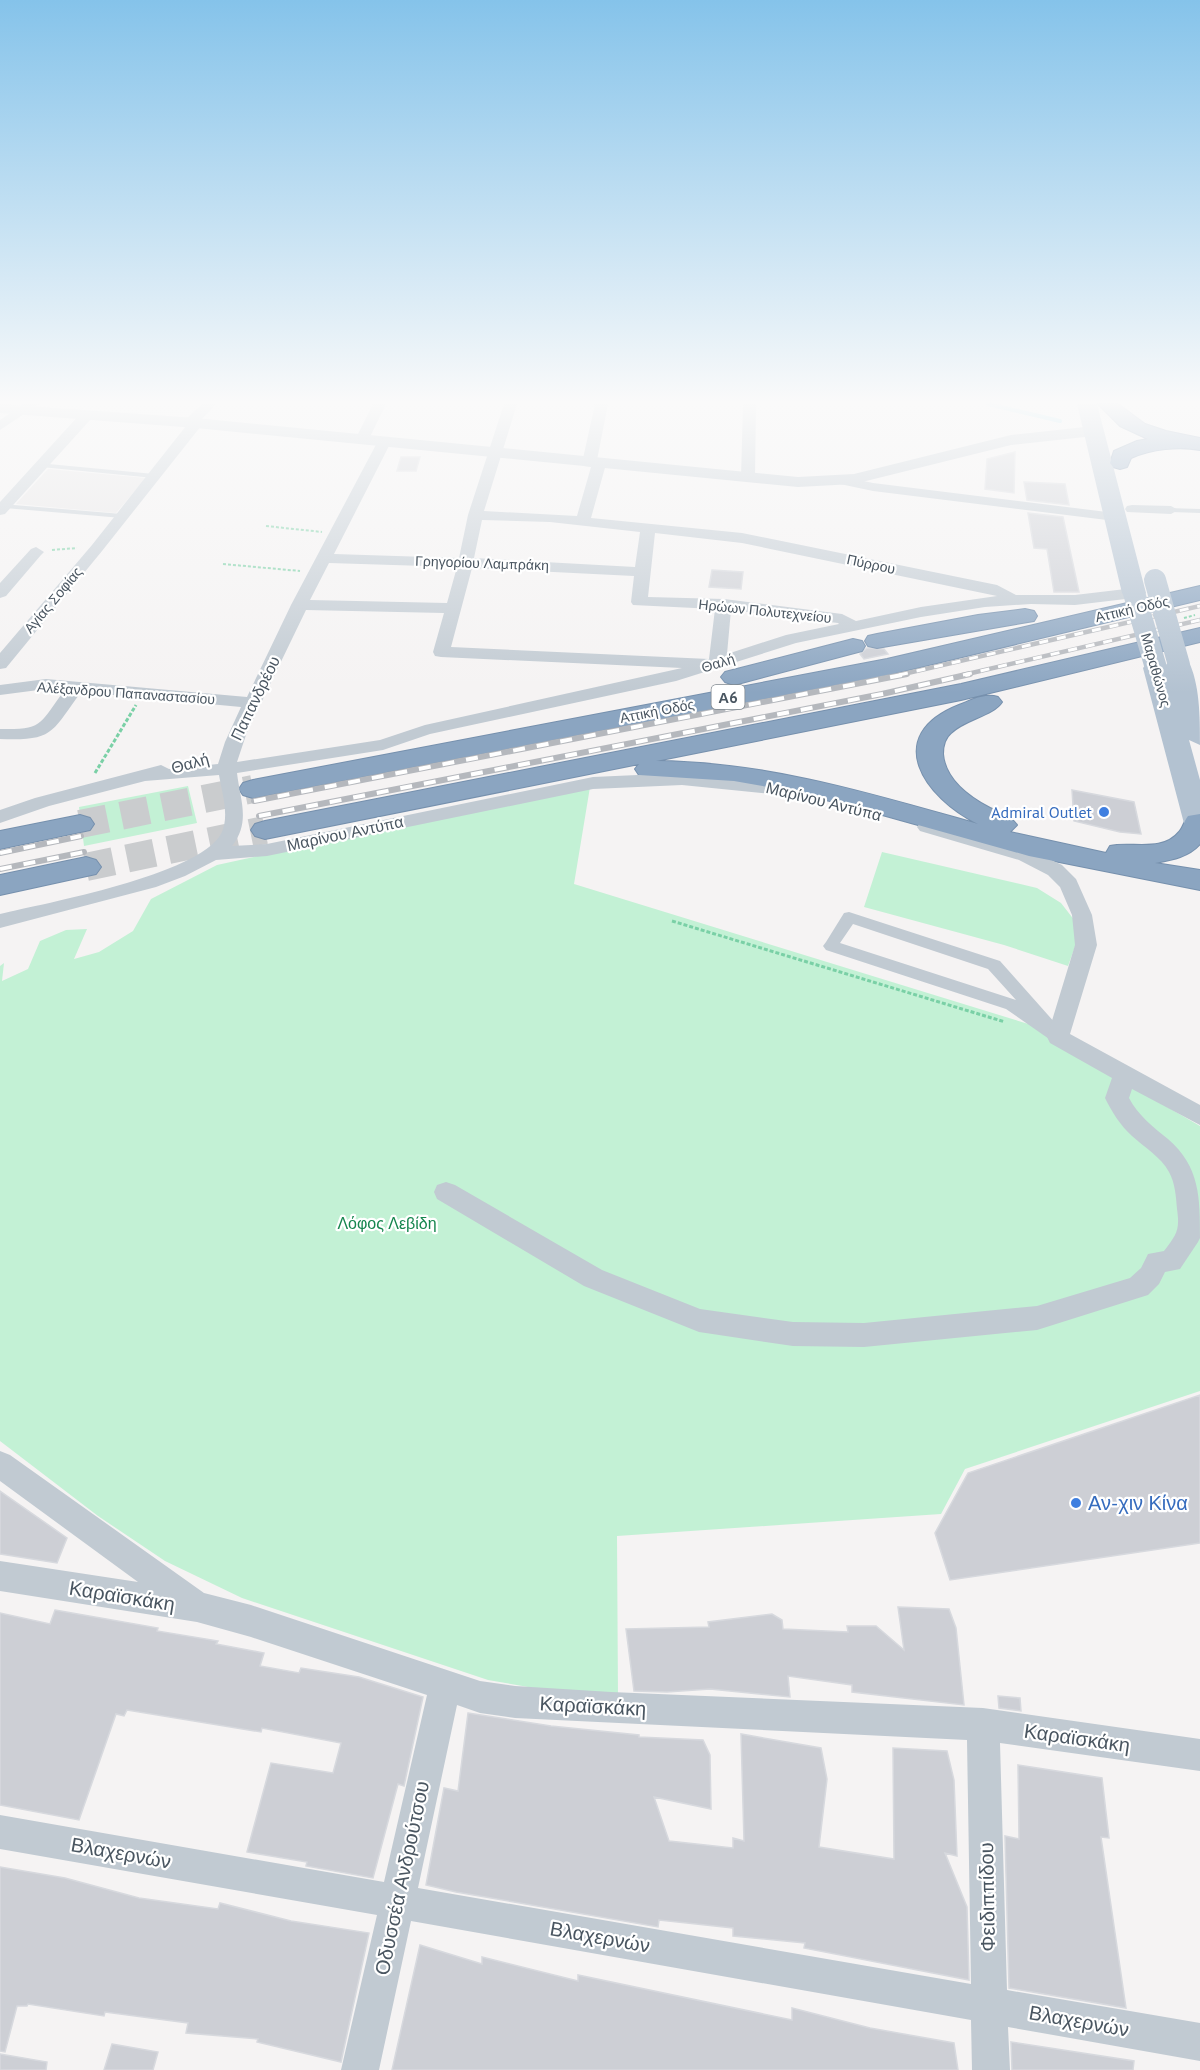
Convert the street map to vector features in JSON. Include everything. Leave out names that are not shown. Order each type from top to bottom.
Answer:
[{"type":"highway","points":[[861,638],[1097,606],[1200,580]]},
{"type":"highway","name":"Αττική Οδός","points":[[861,638],[627,705],[376,758],[253,789],[887,666],[1200,594]]},
{"type":"highway","points":[[265,830],[961,692],[1190,623]]},
{"type":"highway","points":[[1179,661],[968,708],[953,715],[937,730],[929,750],[937,781],[956,800],[993,821],[1029,833],[1112,852],[1143,855],[1165,852],[1179,846],[1192,837],[1199,827]]},
{"type":"highway","points":[[400,803],[613,772],[661,769],[725,771],[810,785],[1014,843],[1149,872],[1200,880]]},
{"type":"highway","points":[[0,840],[80,824]]},
{"type":"highway","points":[[0,885],[86,867]]},
{"type":"highway","points":[[1149,872],[1174,884],[1200,903]]},
{"type":"main road","name":"Μαραθώνος","points":[[1121,501],[1179,661],[1200,738]]},
{"type":"main road","name":"Μαραθώνος","points":[[1123,501],[1124,513],[1145,570]]},
{"type":"main road","name":"Μαραθώνος","points":[[1179,661],[1199,827]]},
{"type":"street","name":"Αγίας Σοφίας","points":[[0,664],[134,501]]},
{"type":"street","name":"Παπανδρέου","points":[[229,761],[253,703],[299,605],[353,501]]},
{"type":"street","points":[[480,501],[441,652],[717,664],[724,604]]},
{"type":"street","points":[[583,522],[587,501]]},
{"type":"street","points":[[1000,501],[1124,513],[1171,510]]},
{"type":"street","name":"Πύρρου","points":[[475,515],[528,517],[648,528],[768,543],[997,591],[1005,593],[1013,600]]},
{"type":"street","points":[[641,572],[648,528]]},
{"type":"street","points":[[0,593],[36,552]]},
{"type":"street","name":"Γρηγορίου Λαμπράκη","points":[[320,565],[466,562],[641,572]]},
{"type":"street","name":"Θαλή","points":[[0,817],[80,792],[148,776],[229,761],[276,763],[304,756],[383,745],[435,727],[670,677],[792,639],[861,638],[951,606],[1013,600],[1075,600],[1145,570]]},
{"type":"street","name":"Ηρώων Πολυτεχνείου","points":[[641,572],[639,602],[724,604],[842,619],[861,638]]},
{"type":"street","points":[[299,605],[453,608]]},
{"type":"street","name":"Αλέξανδρου Παπαναστασίου","points":[[0,690],[46,684],[253,703]]},
{"type":"street","points":[[0,734],[27,735],[44,730],[76,687]]},
{"type":"street","points":[[0,921],[164,878],[212,854],[231,836],[236,818],[229,761]]},
{"type":"street","name":"Μαρίνου Αντύπα","points":[[212,854],[267,850],[593,783],[655,778],[706,780],[800,792],[1020,854],[1056,870],[1071,889],[1087,929],[1086,945],[1058,1037]]},
{"type":"street","points":[[1058,1037],[994,965],[849,916],[831,946],[1012,1005],[1058,1037],[1200,1116]]},
{"type":"street","points":[[446,1192],[593,1278],[699,1320],[793,1334],[864,1335],[1037,1318],[1139,1287],[1150,1276],[1157,1262],[1171,1261],[1180,1250],[1192,1225],[1191,1198],[1179,1167],[1167,1152],[1127,1116],[1120,1106],[1117,1098],[1125,1074]]},
{"type":"street","points":[[0,1464],[196,1607]]},
{"type":"street","name":"Καραϊσκάκη","points":[[0,1576],[196,1607],[268,1626],[480,1697],[546,1704],[983,1724],[1200,1755]]},
{"type":"street","name":"Οδυσσέα Ανδρούτσου","points":[[360,2070],[445,1687]]},
{"type":"street","name":"Φειδιππίδου","points":[[983,1724],[992,2070]]},
{"type":"street","name":"Βλαχερνών","points":[[0,1832],[1200,2042]]},
{"type":"lane","points":[[2,509],[122,516]]},
{"type":"lane","points":[[1171,510],[1200,511]]},
{"type":"path","points":[[266,526],[336,533]]},
{"type":"path","points":[[36,552],[97,548]]},
{"type":"path","points":[[223,564],[320,565]]},
{"type":"path","points":[[80,792],[100,767],[142,693]]},
{"type":"path","points":[[672,921],[1012,1024]]},
{"type":"shaded area","points":[[19,501],[127,501],[116,513],[16,504]]},
{"type":"green space","points":[[188,786],[197,823],[84,846],[79,807]]},
{"type":"green space","name":"Λόφος Λεβίδη","points":[[590,787],[574,884],[1035,1026],[1055,1042],[1200,1126],[1200,1391],[965,1469],[941,1514],[617,1536],[618,1698],[551,1691],[488,1680],[242,1598],[165,1561],[98,1516],[0,1441],[0,966],[4,963],[2,981],[28,969],[40,941],[66,930],[87,929],[74,959],[99,952],[133,931],[151,899],[217,865],[431,818]]},
{"type":"green space","points":[[882,852],[1037,888],[1061,903],[1075,921],[1077,941],[1068,966],[1004,945],[864,907]]},
{"type":"building","points":[[1032,501],[1068,501],[1069,505]]},
{"type":"building","points":[[1028,513],[1063,517],[1079,592],[1054,592],[1047,549],[1034,548]]},
{"type":"building","points":[[712,570],[743,572],[741,589],[709,587]]},
{"type":"building","points":[[867,648],[884,649],[888,654],[864,659],[860,654]]},
{"type":"building","name":"Admiral Outlet","points":[[1072,790],[1134,802],[1141,834],[1120,832],[1074,821]]},
{"type":"building","name":"Αν-χιν Κίνα","points":[[1200,1395],[1200,1543],[950,1580],[935,1533],[968,1473]]},
{"type":"building","points":[[0,1491],[67,1538],[57,1563],[0,1554]]},
{"type":"building","points":[[898,1607],[949,1609],[956,1628],[964,1705],[852,1692],[852,1685],[788,1676],[790,1697],[710,1689],[667,1692],[634,1691],[626,1629],[709,1627],[708,1622],[772,1614],[782,1620],[783,1629],[848,1632],[847,1626],[876,1626],[904,1650]]},
{"type":"building","points":[[55,1610],[158,1628],[157,1631],[218,1641],[216,1644],[264,1653],[260,1666],[299,1673],[301,1668],[359,1677],[423,1697],[404,1786],[398,1784],[373,1878],[306,1866],[307,1862],[247,1852],[271,1763],[333,1773],[341,1743],[262,1728],[261,1732],[127,1710],[124,1716],[116,1714],[79,1820],[0,1805],[0,1613],[50,1624]]},
{"type":"building","points":[[998,1696],[1020,1698],[1021,1711],[999,1708]]},
{"type":"building","points":[[468,1713],[551,1726],[639,1735],[639,1737],[703,1740],[710,1755],[711,1809],[654,1797],[669,1841],[733,1848],[733,1838],[744,1841],[741,1734],[821,1748],[827,1779],[819,1847],[894,1859],[893,1748],[947,1751],[954,1780],[957,1856],[945,1853],[967,1907],[969,1980],[804,1948],[805,1943],[733,1936],[733,1928],[659,1920],[658,1927],[426,1885],[444,1788],[458,1791]]},
{"type":"building","points":[[1018,1765],[1102,1778],[1109,1838],[1101,1837],[1126,2008],[1009,1988],[1005,1836],[1019,1839]]},
{"type":"building","points":[[0,1867],[65,1878],[139,1898],[218,1909],[220,1903],[291,1921],[369,1933],[341,2062],[257,2042],[258,2039],[186,2033],[188,2023],[105,2012],[104,2016],[28,2004],[17,2006],[5,2052],[0,2051]]},
{"type":"building","points":[[420,1945],[482,1964],[482,1957],[578,1981],[578,1975],[792,2020],[792,2008],[870,2028],[954,2043],[958,2070],[392,2070]]},
{"type":"building","points":[[1011,2042],[1134,2061],[1133,2070],[1012,2070]]},
{"type":"building","points":[[112,2044],[158,2052],[153,2070],[104,2070]]},
{"type":"building","points":[[0,2054],[47,2062],[46,2070],[0,2070]]},
{"type":"tunnel","points":[[80,824],[253,789]]},
{"type":"tunnel","points":[[86,867],[265,830]]},
{"type":"railway","points":[[899,675],[1200,606]]},
{"type":"railway","points":[[963,675],[1200,620]]},
{"type":"railway","points":[[254,801],[907,674]]},
{"type":"railway","points":[[259,816],[882,694],[970,674]]},
{"type":"railway","points":[[0,853],[81,836]]},
{"type":"railway","points":[[0,869],[84,852]]},
{"type":"place","name":"Admiral Outlet","points":[[1104,812]]},
{"type":"place","name":"Αν-χιν Κίνα","points":[[1076,1503]]}]
